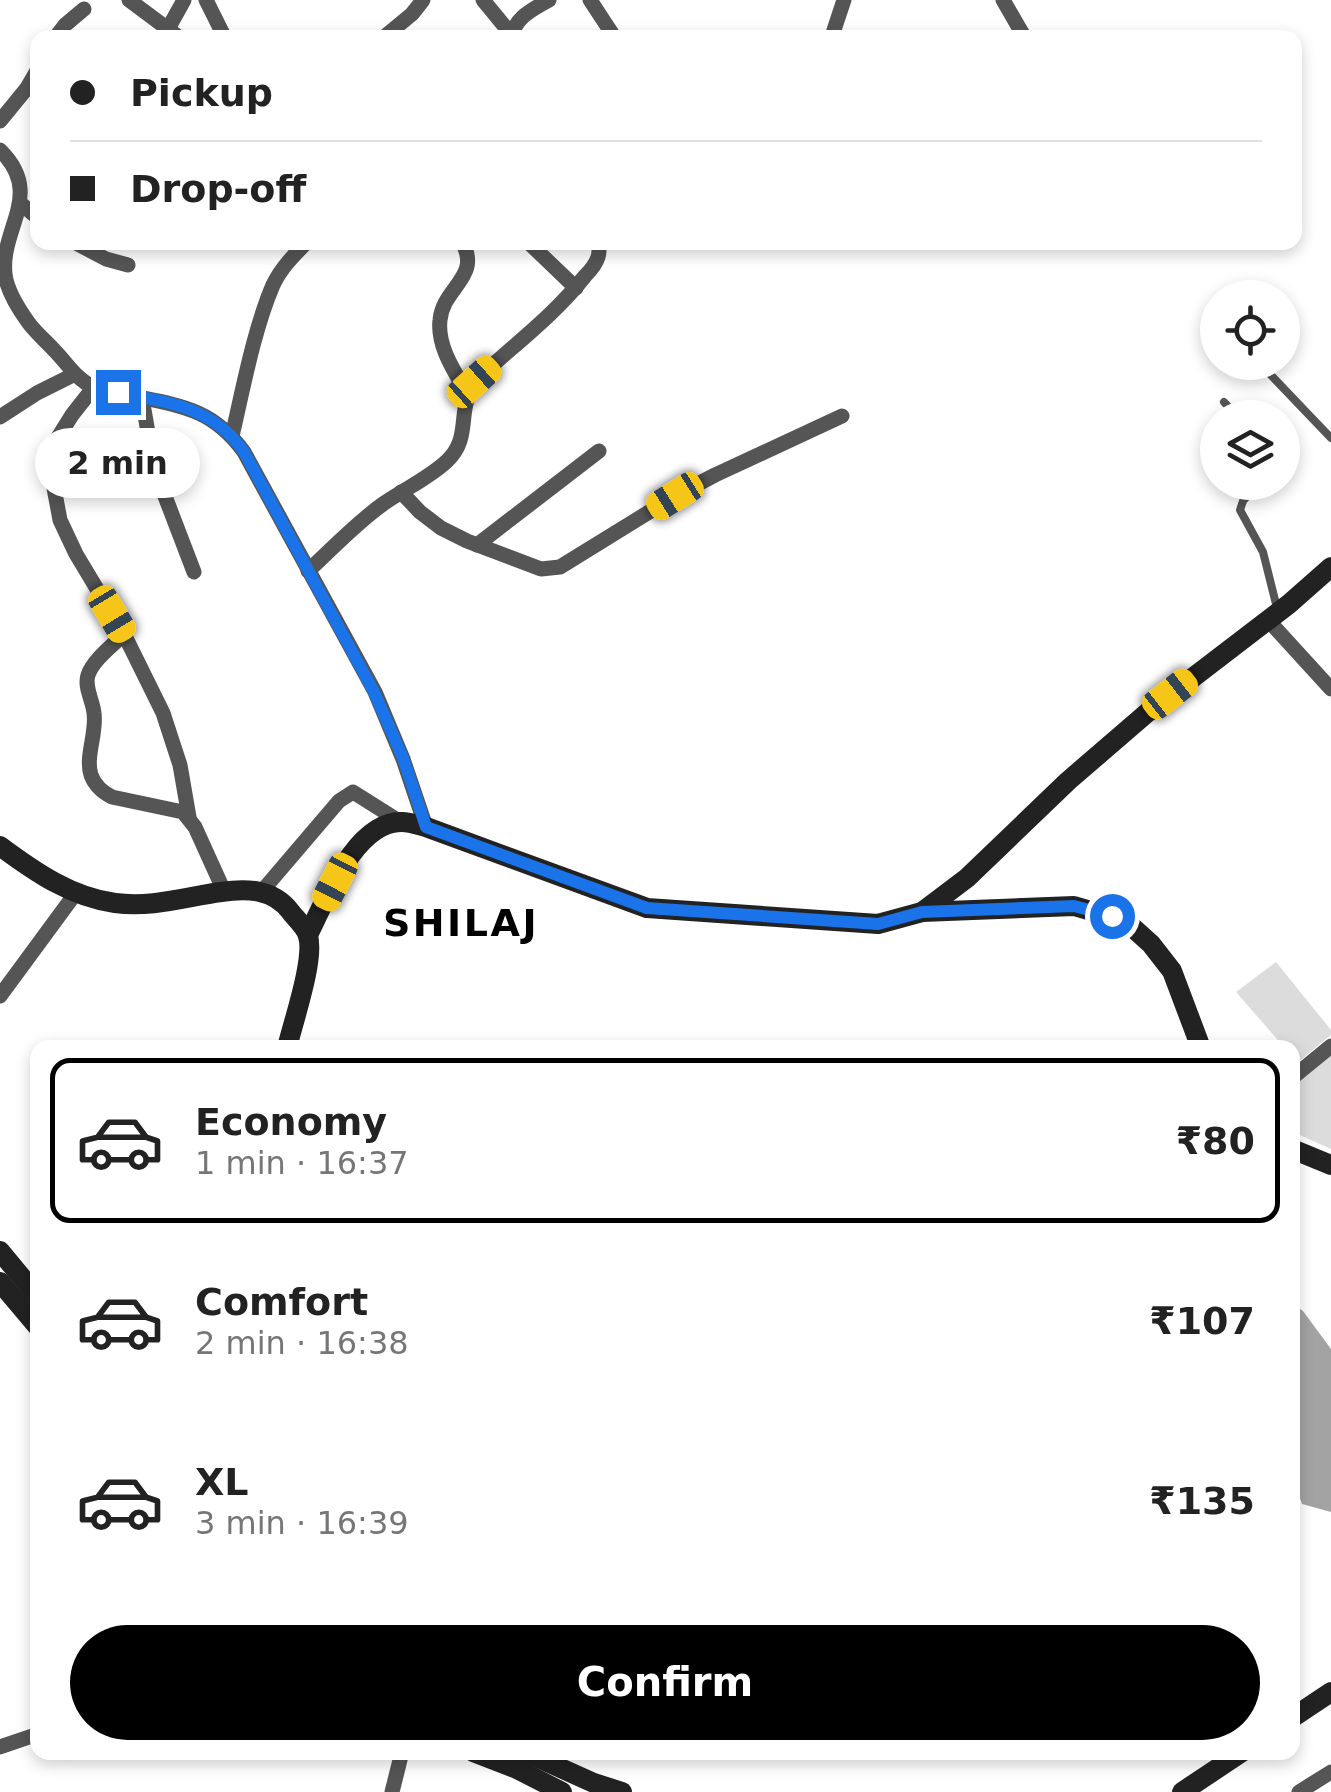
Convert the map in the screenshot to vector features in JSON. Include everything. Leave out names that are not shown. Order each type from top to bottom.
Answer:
[{"type":"street","points":[[129,0],[171,30]]},
{"type":"street","points":[[175,30],[184,0]]},
{"type":"street","points":[[206,0],[221,30]]},
{"type":"street","points":[[389,30],[408,7],[423,0]]},
{"type":"street","points":[[483,0],[506,30]]},
{"type":"street","points":[[514,30],[520,18],[548,0]]},
{"type":"street","points":[[590,0],[610,30]]},
{"type":"street","points":[[834,30],[844,0]]},
{"type":"street","points":[[1003,0],[1020,30]]},
{"type":"street","points":[[61,30],[84,8]]},
{"type":"street","points":[[0,121],[30,83]]},
{"type":"street","points":[[0,150],[20,184],[20,203],[5,272],[12,297],[28,324],[75,374],[94,387],[191,409],[232,436],[374,692],[403,758],[426,827]]},
{"type":"street","points":[[20,203],[30,211]]},
{"type":"street","points":[[88,250],[106,260],[128,265]]},
{"type":"street","points":[[232,436],[274,284],[299,250]]},
{"type":"street","points":[[465,250],[470,263],[444,301],[439,321],[450,363],[467,393]]},
{"type":"street","points":[[536,250],[576,288]]},
{"type":"street","points":[[308,571],[367,517],[447,461],[458,446],[467,393],[474,382],[576,288],[597,262],[599,250]]},
{"type":"street","points":[[0,417],[75,374]]},
{"type":"street","points":[[94,387],[58,440],[54,488],[60,520],[163,712],[174,742],[189,818],[224,891]]},
{"type":"street","points":[[142,398],[151,450],[194,572]]},
{"type":"street","points":[[400,492],[441,528],[541,568],[560,567],[675,496],[842,416]]},
{"type":"street","points":[[478,544],[599,451]]},
{"type":"street","points":[[922,912],[966,878],[1148,712],[1331,567]]},
{"type":"street","points":[[1273,616],[1331,689]]},
{"type":"street","points":[[124,634],[89,671],[95,731],[92,776],[102,792],[112,797],[175,809],[189,818]]},
{"type":"street","points":[[263,890],[340,801],[353,792],[398,822],[426,827],[647,908],[878,924],[922,912],[1074,906],[1112,916],[1151,944],[1172,971],[1198,1040]]},
{"type":"street","points":[[288,1040],[309,960],[308,934],[349,855],[369,834],[398,822]]},
{"type":"street","points":[[0,846],[75,894],[116,903],[150,904],[224,891],[263,890],[286,905],[308,934]]},
{"type":"street","points":[[0,996],[75,894]]},
{"type":"street","points":[[1300,1071],[1331,1046]]},
{"type":"street","points":[[1300,1152],[1331,1164]]},
{"type":"street","points":[[0,1251],[30,1288]]},
{"type":"street","points":[[0,1282],[30,1318]]},
{"type":"street","points":[[1300,1713],[1331,1692]]},
{"type":"street","points":[[0,1747],[30,1737]]},
{"type":"street","points":[[392,1792],[400,1760]]},
{"type":"street","points":[[493,1760],[562,1792]]},
{"type":"street","points":[[544,1760],[622,1792]]},
{"type":"street","points":[[1182,1792],[1230,1760]]},
{"type":"street","points":[[1299,1792],[1331,1772]]},
{"type":"lane","points":[[1276,380],[1331,438]]},
{"type":"lane","points":[[1244,500],[1240,510],[1263,552],[1273,616]]},
{"type":"shaded area","points":[[1276,962],[1331,1030],[1331,1035],[1300,1061],[1300,1040],[1278,1040],[1236,992]]},
{"type":"shaded area","points":[[1331,1047],[1331,1149],[1300,1135],[1300,1071]]},
{"type":"shaded area","points":[[1300,1309],[1331,1349],[1331,1512],[1302,1504]]},
{"type":"district","name":"SHILAJ","points":[[461,923]]},
{"type":"route","points":[[118,392],[191,409],[213,420],[244,452],[374,692],[403,758],[426,827],[647,908],[878,924],[922,912],[1074,906],[1112,916]]}]
